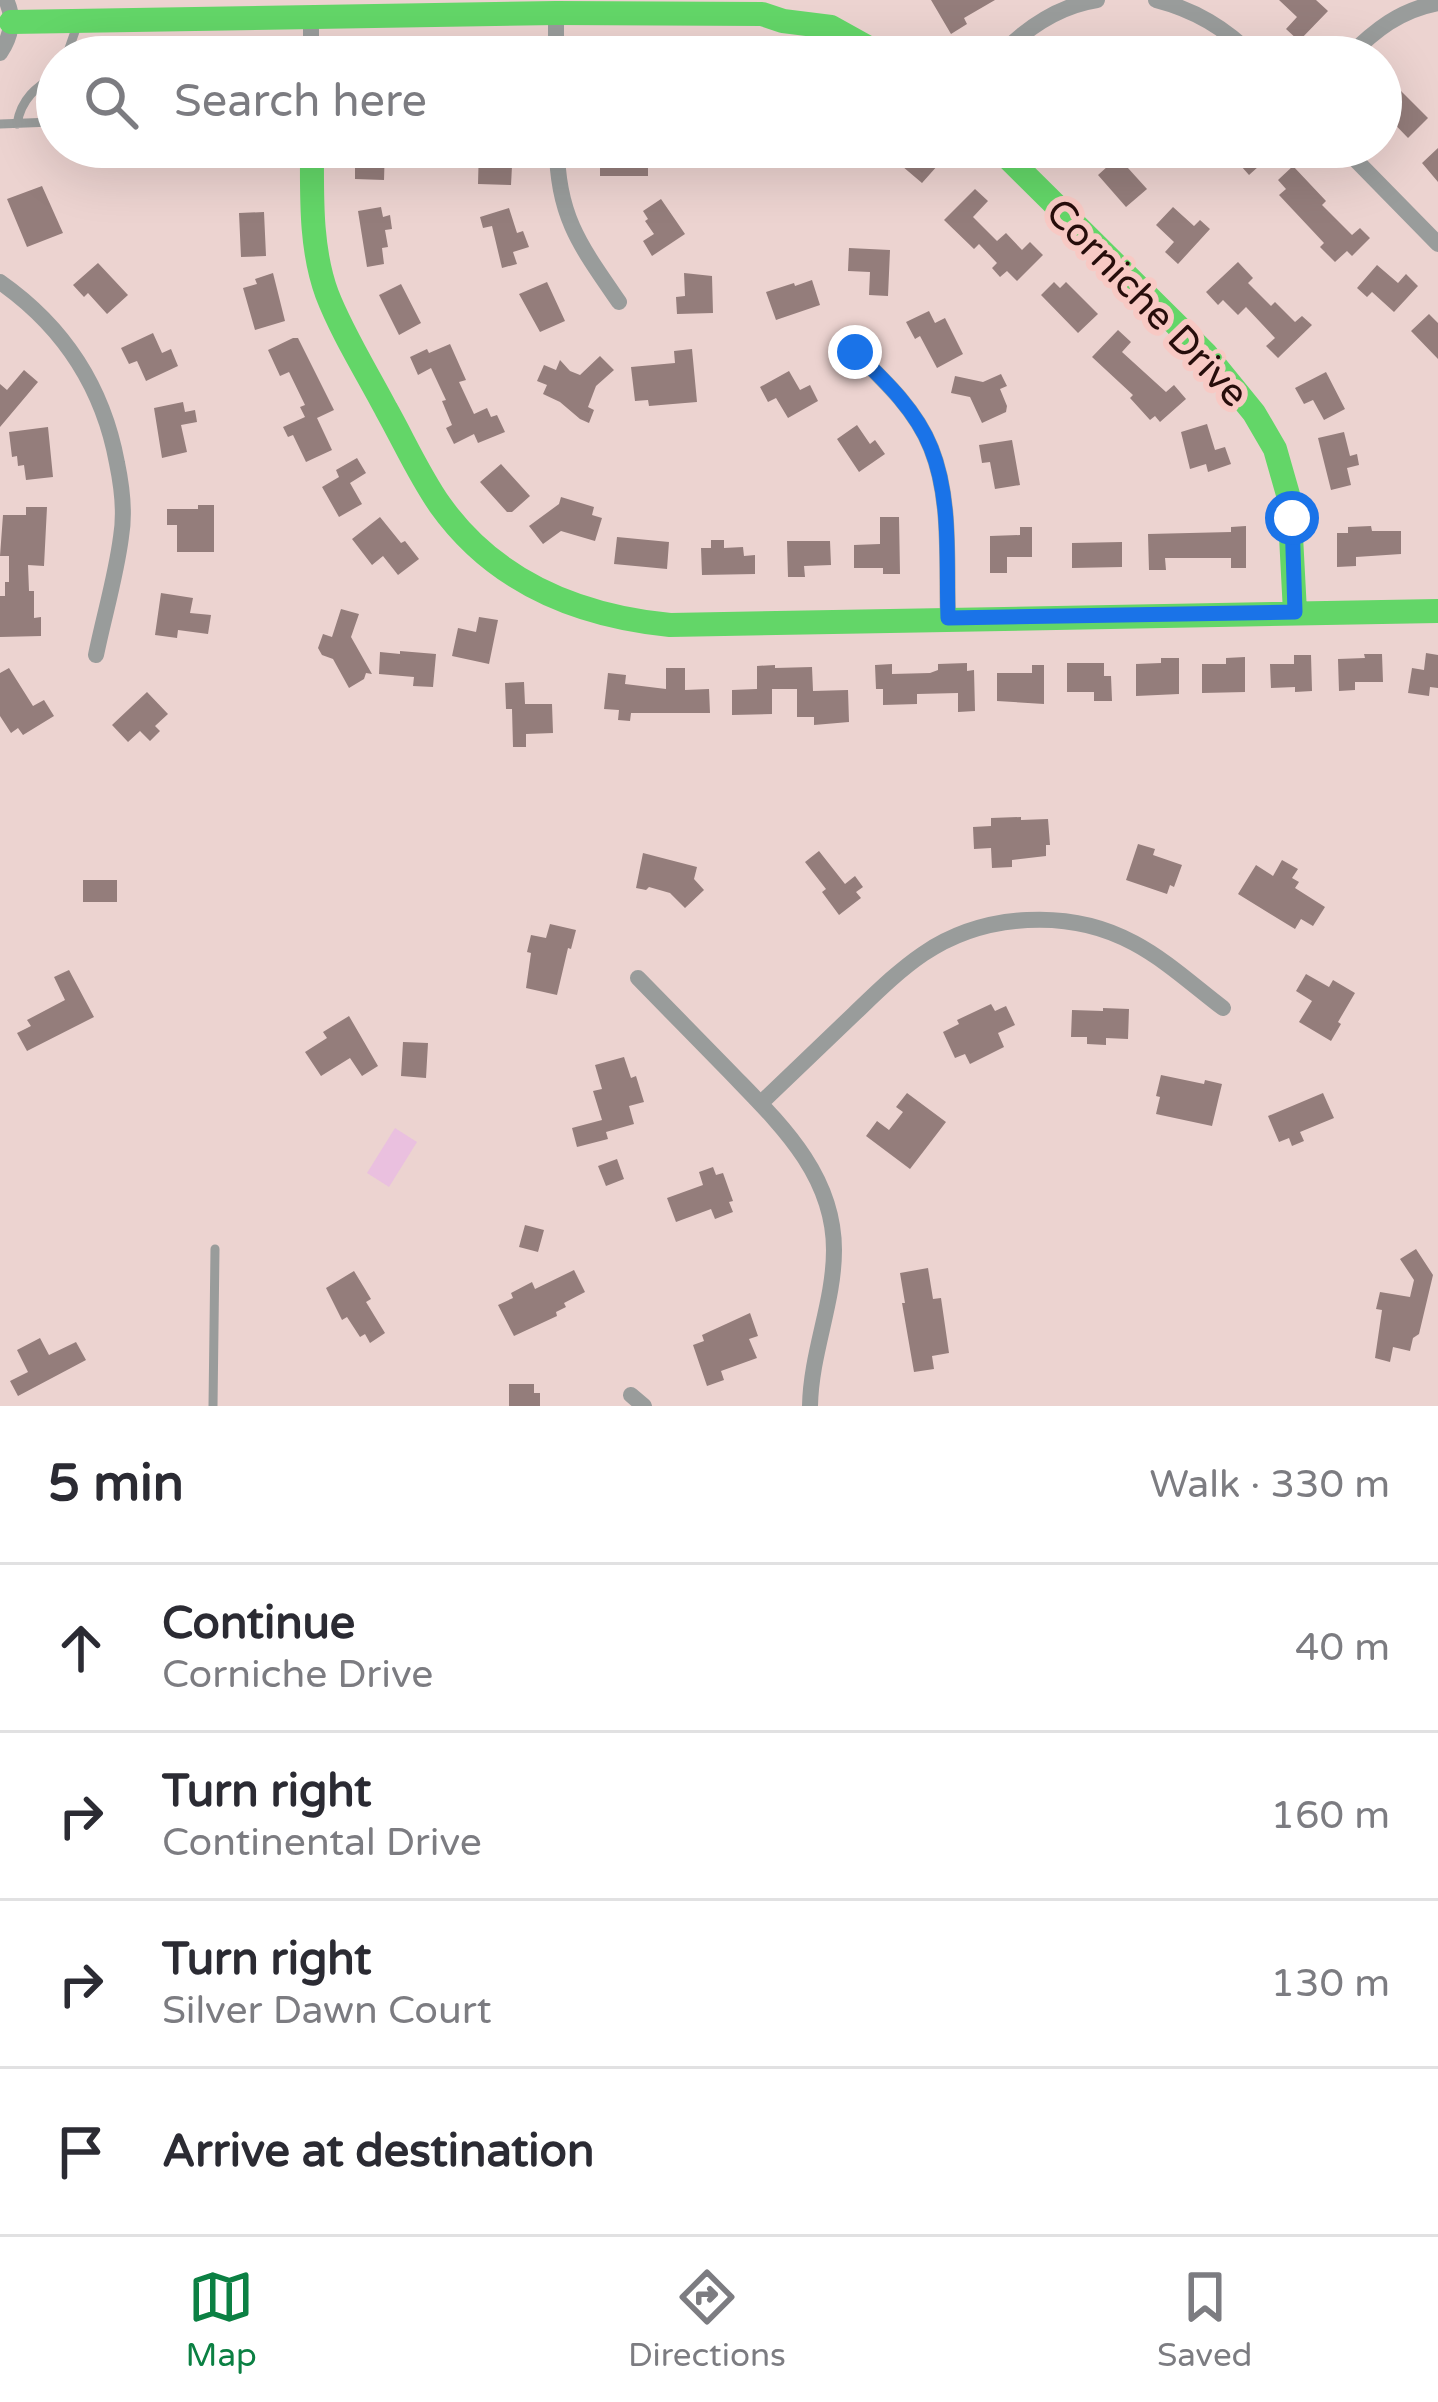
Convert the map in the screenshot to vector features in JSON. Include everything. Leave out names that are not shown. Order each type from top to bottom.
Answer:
[{"type":"street","points":[[1020,36],[1066,8],[1097,0]]},
{"type":"street","points":[[1156,0],[1206,18],[1231,36]]},
{"type":"street","points":[[1371,36],[1405,13],[1438,3]]},
{"type":"street","points":[[0,53],[6,44],[9,11],[79,21],[762,14],[831,27],[847,36]]},
{"type":"street","points":[[556,14],[556,36]]},
{"type":"street","points":[[311,17],[311,36]]},
{"type":"street","points":[[312,168],[316,259],[332,305],[427,486],[447,516],[502,568],[563,603],[644,623],[1438,610]]},
{"type":"street","points":[[557,168],[564,208],[578,243],[619,302]]},
{"type":"street","name":"Corniche Drive","points":[[1018,168],[1206,354],[1254,412],[1275,449],[1289,498],[1295,612]]},
{"type":"street","points":[[1364,168],[1438,244]]},
{"type":"street","points":[[0,282],[34,310],[71,353],[102,405],[112,435],[121,483],[122,534],[96,655]]},
{"type":"street","points":[[855,352],[892,388],[930,445],[942,482],[948,618]]},
{"type":"street","points":[[761,1103],[905,967],[946,941],[995,924],[1052,920],[1112,933],[1152,954],[1223,1008]]},
{"type":"street","points":[[638,977],[761,1103],[805,1155],[823,1192],[832,1228],[833,1262],[812,1369],[810,1406]]},
{"type":"lane","points":[[74,36],[79,21]]},
{"type":"lane","points":[[17,124],[20,108],[36,87]]},
{"type":"lane","points":[[0,124],[36,123]]},
{"type":"lane","points":[[213,1406],[215,1249]]},
{"type":"shaded area","points":[[395,1128],[417,1142],[389,1187],[367,1173]]},
{"type":"building","points":[[931,0],[995,0],[964,18],[967,24],[951,34]]},
{"type":"building","points":[[1279,0],[1316,0],[1328,11],[1304,36],[1294,36],[1286,29],[1297,17]]},
{"type":"building","points":[[1402,92],[1428,118],[1408,138],[1402,132]]},
{"type":"building","points":[[1438,148],[1438,182],[1422,163]]},
{"type":"building","points":[[355,168],[384,168],[384,180],[355,179]]},
{"type":"building","points":[[478,168],[512,168],[511,185],[478,184]]},
{"type":"building","points":[[600,168],[648,168],[648,176],[600,176]]},
{"type":"building","points":[[904,168],[935,168],[922,183]]},
{"type":"building","points":[[1106,168],[1128,168],[1147,189],[1126,207],[1098,175]]},
{"type":"building","points":[[1295,168],[1352,235],[1360,228],[1370,238],[1352,256],[1347,251],[1335,262],[1320,247],[1324,243],[1279,195],[1286,189],[1278,180]]},
{"type":"building","points":[[42,186],[63,233],[27,247],[7,199]]},
{"type":"building","points":[[975,189],[988,201],[973,217],[997,241],[1006,233],[1022,250],[1030,242],[1043,255],[1017,281],[1007,271],[1000,277],[992,268],[997,263],[979,244],[974,249],[944,220]]},
{"type":"building","points":[[661,199],[685,234],[652,256],[643,241],[654,234],[643,211]]},
{"type":"building","points":[[381,207],[383,217],[390,215],[392,229],[385,230],[388,247],[382,248],[384,264],[367,267],[358,211]]},
{"type":"building","points":[[1173,207],[1194,226],[1200,220],[1210,229],[1178,264],[1165,252],[1174,242],[1156,225]]},
{"type":"building","points":[[509,208],[517,233],[523,231],[529,247],[513,252],[517,264],[502,268],[492,226],[483,228],[480,217]]},
{"type":"building","points":[[264,212],[266,256],[241,257],[239,213]]},
{"type":"building","points":[[849,248],[890,250],[888,296],[869,295],[870,272],[848,271]]},
{"type":"building","points":[[1238,262],[1253,278],[1248,283],[1271,306],[1275,302],[1295,322],[1302,316],[1312,325],[1278,358],[1266,346],[1275,338],[1246,307],[1238,315],[1206,292]]},
{"type":"building","points":[[98,263],[128,295],[107,314],[88,293],[84,297],[73,285]]},
{"type":"building","points":[[1377,265],[1398,283],[1406,274],[1418,286],[1394,312],[1372,292],[1367,297],[1357,288]]},
{"type":"building","points":[[273,273],[285,321],[255,330],[243,288]]},
{"type":"building","points":[[684,273],[712,276],[713,313],[677,314],[676,297],[685,296]]},
{"type":"building","points":[[812,280],[820,305],[776,320],[766,292]]},
{"type":"building","points":[[547,282],[565,321],[540,332],[519,294]]},
{"type":"building","points":[[1054,282],[1060,288],[1066,282],[1098,314],[1078,333],[1041,295]]},
{"type":"building","points":[[401,284],[421,323],[399,335],[379,295]]},
{"type":"building","points":[[929,311],[935,323],[945,318],[963,354],[937,368],[920,336],[915,339],[906,322]]},
{"type":"building","points":[[1429,314],[1438,323],[1438,359],[1411,331]]},
{"type":"building","points":[[1118,330],[1131,342],[1122,352],[1166,392],[1174,385],[1186,399],[1160,422],[1155,416],[1150,420],[1130,398],[1133,395],[1092,357]]},
{"type":"building","points":[[153,333],[162,353],[171,349],[178,366],[146,381],[137,361],[129,364],[121,348]]},
{"type":"building","points":[[298,338],[334,410],[317,418],[332,450],[306,462],[293,435],[288,437],[283,427],[305,417],[300,407],[305,405],[289,372],[280,376],[268,350]]},
{"type":"building","points":[[450,344],[466,380],[459,382],[474,414],[487,408],[491,417],[497,415],[505,432],[478,443],[474,434],[454,444],[446,428],[452,425],[442,401],[446,400],[431,368],[418,375],[410,357]]},
{"type":"building","points":[[692,349],[697,402],[649,406],[648,400],[635,401],[631,367],[675,363],[674,351]]},
{"type":"building","points":[[600,356],[614,370],[596,386],[588,407],[594,410],[589,423],[543,394],[547,385],[537,381],[544,365],[556,370],[560,360],[580,375]]},
{"type":"building","points":[[24,370],[38,382],[0,427],[0,384],[7,390]]},
{"type":"building","points":[[789,371],[800,390],[810,385],[818,401],[788,418],[776,398],[768,402],[760,387]]},
{"type":"building","points":[[1326,372],[1345,409],[1324,420],[1313,400],[1304,404],[1295,388]]},
{"type":"building","points":[[1001,374],[1007,386],[1000,389],[1006,412],[982,423],[970,397],[951,393],[955,376],[983,382]]},
{"type":"building","points":[[183,402],[185,412],[195,410],[197,422],[181,425],[187,452],[162,458],[154,408]]},
{"type":"building","points":[[1207,424],[1215,450],[1225,447],[1231,464],[1208,472],[1206,464],[1190,469],[1181,432]]},
{"type":"building","points":[[857,425],[870,444],[875,440],[885,454],[859,472],[837,439]]},
{"type":"building","points":[[48,427],[53,477],[26,480],[24,465],[18,466],[17,456],[12,457],[9,432]]},
{"type":"building","points":[[1344,432],[1350,456],[1357,454],[1359,465],[1347,468],[1351,485],[1331,490],[1318,438]]},
{"type":"building","points":[[1012,440],[1020,485],[995,489],[990,462],[982,463],[979,445]]},
{"type":"building","points":[[357,458],[366,473],[350,483],[362,504],[339,517],[322,487],[339,477],[336,470]]},
{"type":"building","points":[[501,464],[530,496],[512,512],[480,482]]},
{"type":"building","points":[[561,497],[594,507],[592,515],[602,518],[595,541],[561,531],[543,544],[529,526],[559,504]]},
{"type":"building","points":[[198,505],[214,505],[214,552],[177,552],[177,525],[167,525],[167,509],[198,509]]},
{"type":"building","points":[[26,507],[47,507],[44,566],[28,565],[29,591],[34,591],[34,618],[41,617],[41,636],[0,637],[0,596],[5,596],[5,582],[9,582],[9,556],[0,556],[3,515],[26,515]]},
{"type":"building","points":[[380,517],[419,559],[398,575],[383,556],[372,565],[352,539]]},
{"type":"building","points":[[880,517],[899,517],[900,574],[883,574],[883,568],[854,568],[854,545],[880,544]]},
{"type":"building","points":[[1246,526],[1246,568],[1231,568],[1231,558],[1165,558],[1166,570],[1149,570],[1148,534],[1231,532],[1231,527]]},
{"type":"building","points":[[1371,526],[1372,531],[1401,531],[1401,554],[1356,557],[1356,566],[1337,567],[1337,533],[1348,533],[1348,527]]},
{"type":"building","points":[[1020,527],[1032,527],[1032,557],[1007,557],[1007,573],[990,573],[990,536],[1020,535]]},
{"type":"building","points":[[617,537],[669,542],[667,569],[614,564]]},
{"type":"building","points":[[711,540],[724,540],[724,548],[743,547],[744,556],[755,555],[755,574],[702,575],[701,548],[711,548]]},
{"type":"building","points":[[787,541],[830,541],[831,565],[804,566],[805,577],[788,577]]},
{"type":"building","points":[[1122,542],[1122,567],[1072,568],[1072,543]]},
{"type":"building","points":[[161,593],[193,598],[190,613],[211,615],[208,634],[178,630],[177,638],[155,635]]},
{"type":"building","points":[[341,609],[359,614],[351,637],[372,674],[366,673],[349,688],[333,659],[318,648],[323,634],[332,637]]},
{"type":"building","points":[[479,617],[498,620],[489,664],[452,656],[458,628],[476,632]]},
{"type":"building","points":[[380,652],[436,654],[433,687],[413,686],[414,677],[379,674]]},
{"type":"building","points":[[1426,653],[1438,655],[1438,688],[1430,687],[1429,696],[1408,693],[1412,668],[1424,670]]},
{"type":"building","points":[[1364,654],[1382,654],[1383,682],[1355,682],[1355,690],[1339,691],[1338,659],[1365,658]]},
{"type":"building","points":[[1294,655],[1311,655],[1312,691],[1271,688],[1270,664],[1294,664]]},
{"type":"building","points":[[1245,657],[1245,692],[1202,693],[1202,664],[1226,664],[1226,658]]},
{"type":"building","points":[[1161,658],[1179,658],[1179,694],[1136,696],[1136,664],[1161,663]]},
{"type":"building","points":[[967,663],[967,671],[974,670],[975,711],[958,712],[958,693],[917,694],[917,704],[883,705],[883,689],[876,689],[875,665],[892,664],[892,674],[930,673],[938,670],[938,664]]},
{"type":"building","points":[[1067,663],[1104,663],[1104,676],[1111,676],[1112,701],[1094,701],[1094,692],[1067,692]]},
{"type":"building","points":[[1032,665],[1044,665],[1044,704],[997,701],[997,673],[1032,673]]},
{"type":"building","points":[[757,666],[812,667],[813,691],[848,690],[849,722],[814,725],[814,717],[797,717],[797,689],[772,689],[772,714],[732,715],[732,690],[757,689]]},
{"type":"building","points":[[9,668],[33,706],[44,700],[54,716],[23,735],[18,728],[11,733],[0,716],[0,673]]},
{"type":"building","points":[[666,668],[685,668],[685,690],[709,689],[710,713],[631,713],[630,721],[618,720],[619,710],[604,709],[608,673],[626,675],[625,684],[666,689]]},
{"type":"building","points":[[524,682],[525,704],[552,704],[553,733],[526,734],[526,747],[513,747],[512,709],[506,709],[505,683]]},
{"type":"building","points":[[147,692],[168,714],[155,726],[160,731],[150,741],[140,731],[128,742],[112,725]]},
{"type":"building","points":[[991,818],[1048,819],[1046,856],[992,868],[991,848],[974,849],[973,827],[991,826]]},
{"type":"building","points":[[1138,844],[1182,865],[1167,894],[1126,880]]},
{"type":"building","points":[[819,851],[845,884],[855,876],[863,887],[856,892],[861,898],[839,915],[805,862]]},
{"type":"building","points":[[643,853],[697,867],[694,879],[704,890],[685,908],[670,893],[636,888]]},
{"type":"building","points":[[1282,860],[1298,869],[1292,878],[1299,882],[1295,888],[1325,907],[1313,926],[1301,919],[1295,929],[1238,894],[1256,865],[1273,876]]},
{"type":"building","points":[[83,880],[117,880],[117,902],[83,902]]},
{"type":"building","points":[[550,924],[576,930],[557,995],[526,988],[531,935],[546,938]]},
{"type":"building","points":[[69,970],[94,1017],[27,1051],[17,1033],[31,1026],[27,1020],[65,1000],[54,977]]},
{"type":"building","points":[[1306,974],[1329,987],[1333,980],[1355,993],[1331,1041],[1299,1022],[1312,1001],[1296,991]]},
{"type":"building","points":[[991,1004],[995,1011],[1006,1006],[1015,1025],[998,1033],[1004,1047],[970,1064],[965,1054],[955,1058],[943,1032]]},
{"type":"building","points":[[1129,1009],[1128,1039],[1106,1038],[1106,1045],[1071,1037],[1072,1010]]},
{"type":"building","points":[[349,1016],[378,1066],[362,1076],[350,1058],[321,1076],[305,1052],[327,1038],[323,1032]]},
{"type":"building","points":[[403,1042],[428,1043],[426,1078],[401,1076]]},
{"type":"building","points":[[624,1057],[644,1102],[629,1106],[634,1124],[606,1132],[608,1139],[577,1147],[572,1128],[602,1120],[593,1091],[602,1089],[595,1065]]},
{"type":"building","points":[[1161,1075],[1222,1084],[1212,1126],[1156,1114]]},
{"type":"building","points":[[907,1093],[946,1122],[910,1169],[866,1136],[877,1121],[889,1130],[903,1112],[896,1107]]},
{"type":"building","points":[[1323,1093],[1334,1118],[1300,1132],[1304,1141],[1292,1146],[1289,1138],[1279,1142],[1268,1116]]},
{"type":"building","points":[[617,1159],[624,1179],[606,1186],[598,1166]]},
{"type":"building","points":[[713,1167],[716,1175],[723,1173],[733,1212],[715,1219],[711,1209],[676,1222],[667,1198],[703,1185],[699,1172]]},
{"type":"building","points":[[525,1225],[544,1230],[538,1252],[519,1247]]},
{"type":"building","points":[[1416,1249],[1433,1275],[1419,1334],[1410,1351],[1393,1347],[1390,1362],[1375,1358],[1380,1292],[1410,1297],[1414,1280],[1400,1259]]},
{"type":"building","points":[[928,1268],[933,1299],[941,1298],[949,1353],[932,1356],[934,1369],[914,1372],[900,1273]]},
{"type":"building","points":[[574,1270],[585,1292],[564,1303],[566,1307],[557,1316],[514,1336],[498,1305],[532,1282],[535,1289]]},
{"type":"building","points":[[354,1271],[385,1333],[370,1343],[347,1317],[342,1320],[326,1288]]},
{"type":"building","points":[[750,1313],[758,1336],[749,1339],[757,1358],[721,1371],[724,1380],[707,1386],[693,1345],[704,1341],[702,1335]]},
{"type":"building","points":[[40,1338],[49,1355],[76,1342],[86,1360],[18,1396],[10,1381],[28,1372],[17,1350]]},
{"type":"building","points":[[509,1384],[534,1384],[540,1406],[509,1406]]},
{"type":"traffic: fast","points":[[11,22],[762,14],[831,27],[847,36]]},
{"type":"traffic: fast","points":[[312,168],[315,240],[327,294],[425,482],[462,532],[486,555],[541,590],[572,603],[670,625],[1438,611]]},
{"type":"traffic: fast","points":[[1018,168],[1206,354],[1254,413],[1275,449],[1289,498],[1295,612]]},
{"type":"route","points":[[855,352],[892,388],[930,445],[942,482],[948,618],[1295,612],[1292,518]]}]
